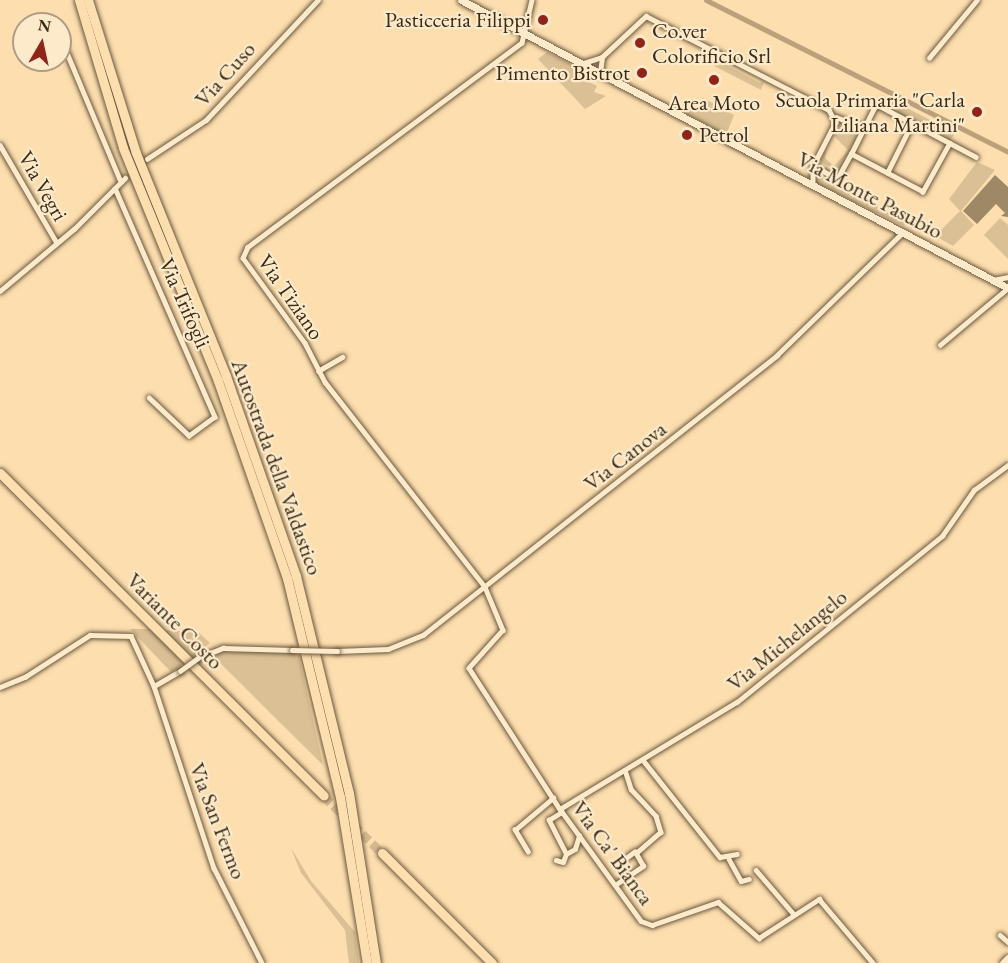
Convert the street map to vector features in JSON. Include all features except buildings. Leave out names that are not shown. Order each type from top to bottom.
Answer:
[{"type":"highway","name":"Autostrada della Valdastico","points":[[79,0],[123,148],[218,381],[287,578],[340,797],[367,963]]},
{"type":"highway","name":"Autostrada della Valdastico","points":[[88,0],[135,153],[225,376],[296,576],[349,793],[376,963]]},
{"type":"highway","name":"Variante Costo","points":[[0,473],[324,796]]},
{"type":"highway","points":[[382,853],[492,963]]},
{"type":"main road","name":"Via Monte Pasubio","points":[[461,0],[1008,288]]},
{"type":"main road","points":[[1002,963],[1008,958]]},
{"type":"street","name":"Via Cuso","points":[[147,159],[206,120],[318,0]]},
{"type":"street","points":[[525,34],[532,0]]},
{"type":"street","points":[[929,58],[940,39],[977,0]]},
{"type":"street","points":[[584,63],[602,57],[646,16],[836,117],[864,128]]},
{"type":"street","name":"Via Tiziano","points":[[485,587],[318,372],[305,343],[243,258],[244,251],[522,43],[525,34]]},
{"type":"street","points":[[600,72],[602,57]]},
{"type":"street","points":[[0,291],[57,243],[123,180],[72,63]]},
{"type":"street","points":[[820,170],[837,179],[876,104],[976,157]]},
{"type":"street","points":[[813,185],[813,167],[836,117]]},
{"type":"street","points":[[887,173],[912,123]]},
{"type":"street","points":[[851,154],[923,192],[950,143]]},
{"type":"street","name":"Via Vegri","points":[[0,145],[57,243]]},
{"type":"street","points":[[799,177],[813,167]]},
{"type":"street","name":"Via Trifogli","points":[[115,188],[215,419],[189,436],[149,398]]},
{"type":"street","name":"Via Canova","points":[[154,686],[198,658],[223,648],[337,651],[404,645],[485,587],[777,356],[903,232]]},
{"type":"street","points":[[940,345],[1008,288],[1008,277],[993,280]]},
{"type":"street","points":[[318,372],[342,357]]},
{"type":"street","name":"Via Michelangelo","points":[[561,810],[736,702],[948,529],[978,485],[1008,465]]},
{"type":"street","name":"Via Ca' Bianca","points":[[485,587],[503,630],[469,668],[579,836],[648,926],[713,901],[725,906],[759,938],[810,900],[821,900],[873,963]]},
{"type":"street","name":"Via San Fermo","points":[[0,687],[99,634],[131,636],[154,686],[213,868],[262,963]]},
{"type":"street","points":[[643,759],[718,855],[729,859],[741,881],[749,879]]},
{"type":"street","points":[[625,770],[629,785],[656,816],[661,832],[637,853],[627,858]]},
{"type":"street","points":[[528,852],[514,830],[553,798]]},
{"type":"street","points":[[561,810],[549,820],[566,854]]},
{"type":"street","points":[[556,860],[563,862],[566,854],[574,849],[579,836]]},
{"type":"street","points":[[615,885],[643,866],[637,853]]},
{"type":"street","points":[[729,859],[737,854]]},
{"type":"street","points":[[756,870],[794,913]]},
{"type":"street","points":[[1000,934],[1008,942]]},
{"type":"shaded area","points":[[547,52],[588,73],[587,81],[597,86],[594,92],[606,96],[585,109],[538,59]]},
{"type":"shaded area","points":[[720,57],[726,65],[760,83],[764,81],[761,90],[714,66]]},
{"type":"shaded area","points":[[882,95],[955,133],[950,141],[878,103]]},
{"type":"shaded area","points":[[703,98],[734,115],[726,135],[681,111],[692,99],[700,104]]},
{"type":"shaded area","points":[[841,121],[860,131],[839,171],[822,163],[816,174],[907,222],[904,226],[816,183],[814,173],[827,148],[825,158],[834,166],[848,150],[834,136]]},
{"type":"shaded area","points":[[977,162],[995,170],[961,211],[974,225],[953,246],[935,236],[960,211],[949,199]]},
{"type":"shaded area","points":[[1000,218],[1008,225],[1008,259],[984,235]]},
{"type":"shaded area","points":[[130,629],[150,629],[184,663],[171,672]]},
{"type":"shaded area","points":[[164,630],[198,632],[210,643],[192,657]]},
{"type":"shaded area","points":[[225,651],[298,653],[323,765],[213,656]]},
{"type":"shaded area","points":[[291,848],[311,881],[355,932],[359,963],[349,963],[345,930],[301,873]]},
{"type":"waterway","points":[[706,0],[1008,152]]},
{"type":"tunnel","points":[[324,796],[382,853]]},
{"type":"place","name":"Pasticceria Filippi","points":[[543,20]]},
{"type":"place","name":"Co.ver Colorificio Srl","points":[[640,43]]},
{"type":"place","name":"Pimento Bistrot","points":[[642,73]]},
{"type":"place","name":"Area Moto","points":[[714,80]]},
{"type":"place","name":"Scuola Primaria \"Carla Liliana Martini\"","points":[[977,112]]},
{"type":"place","name":"Petrol","points":[[687,135]]}]
